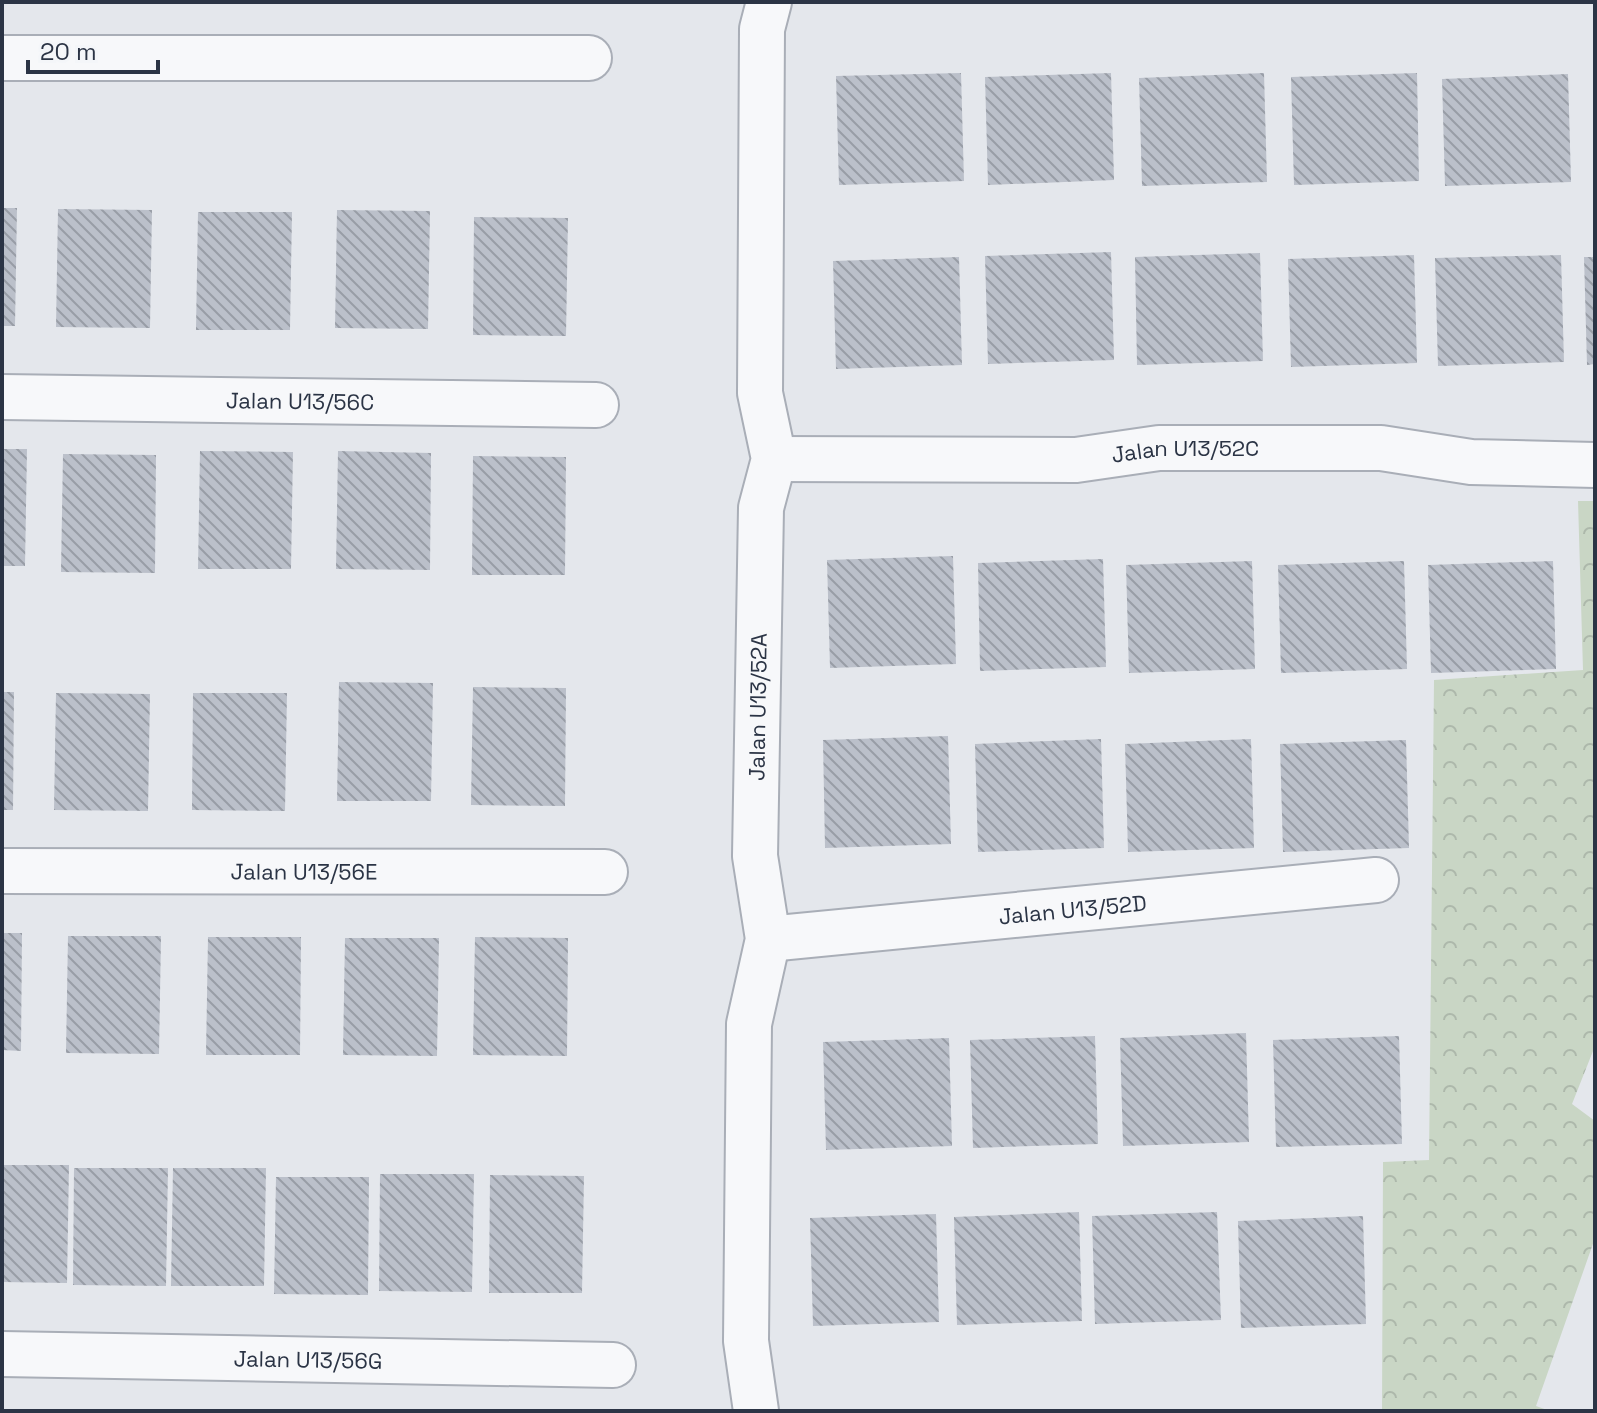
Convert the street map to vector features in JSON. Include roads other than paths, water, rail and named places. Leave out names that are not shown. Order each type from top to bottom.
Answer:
[{"type":"street","name":"Jalan U13/52A","points":[[756,1411],[746,1341],[749,1024],[768,939],[755,840],[761,508],[774,459],[760,393],[762,29],[769,2]]},
{"type":"street","points":[[2,58],[589,58]]},
{"type":"street","name":"Jalan U13/56C","points":[[2,397],[596,405]]},
{"type":"street","name":"Jalan U13/52C","points":[[774,459],[1076,460],[1159,448],[1381,448],[1471,462],[1595,465]]},
{"type":"street","name":"Jalan U13/56E","points":[[2,871],[605,872]]},
{"type":"street","name":"Jalan U13/52D","points":[[768,939],[1376,880]]},
{"type":"street","name":"Jalan U13/56G","points":[[2,1354],[613,1365]]}]
